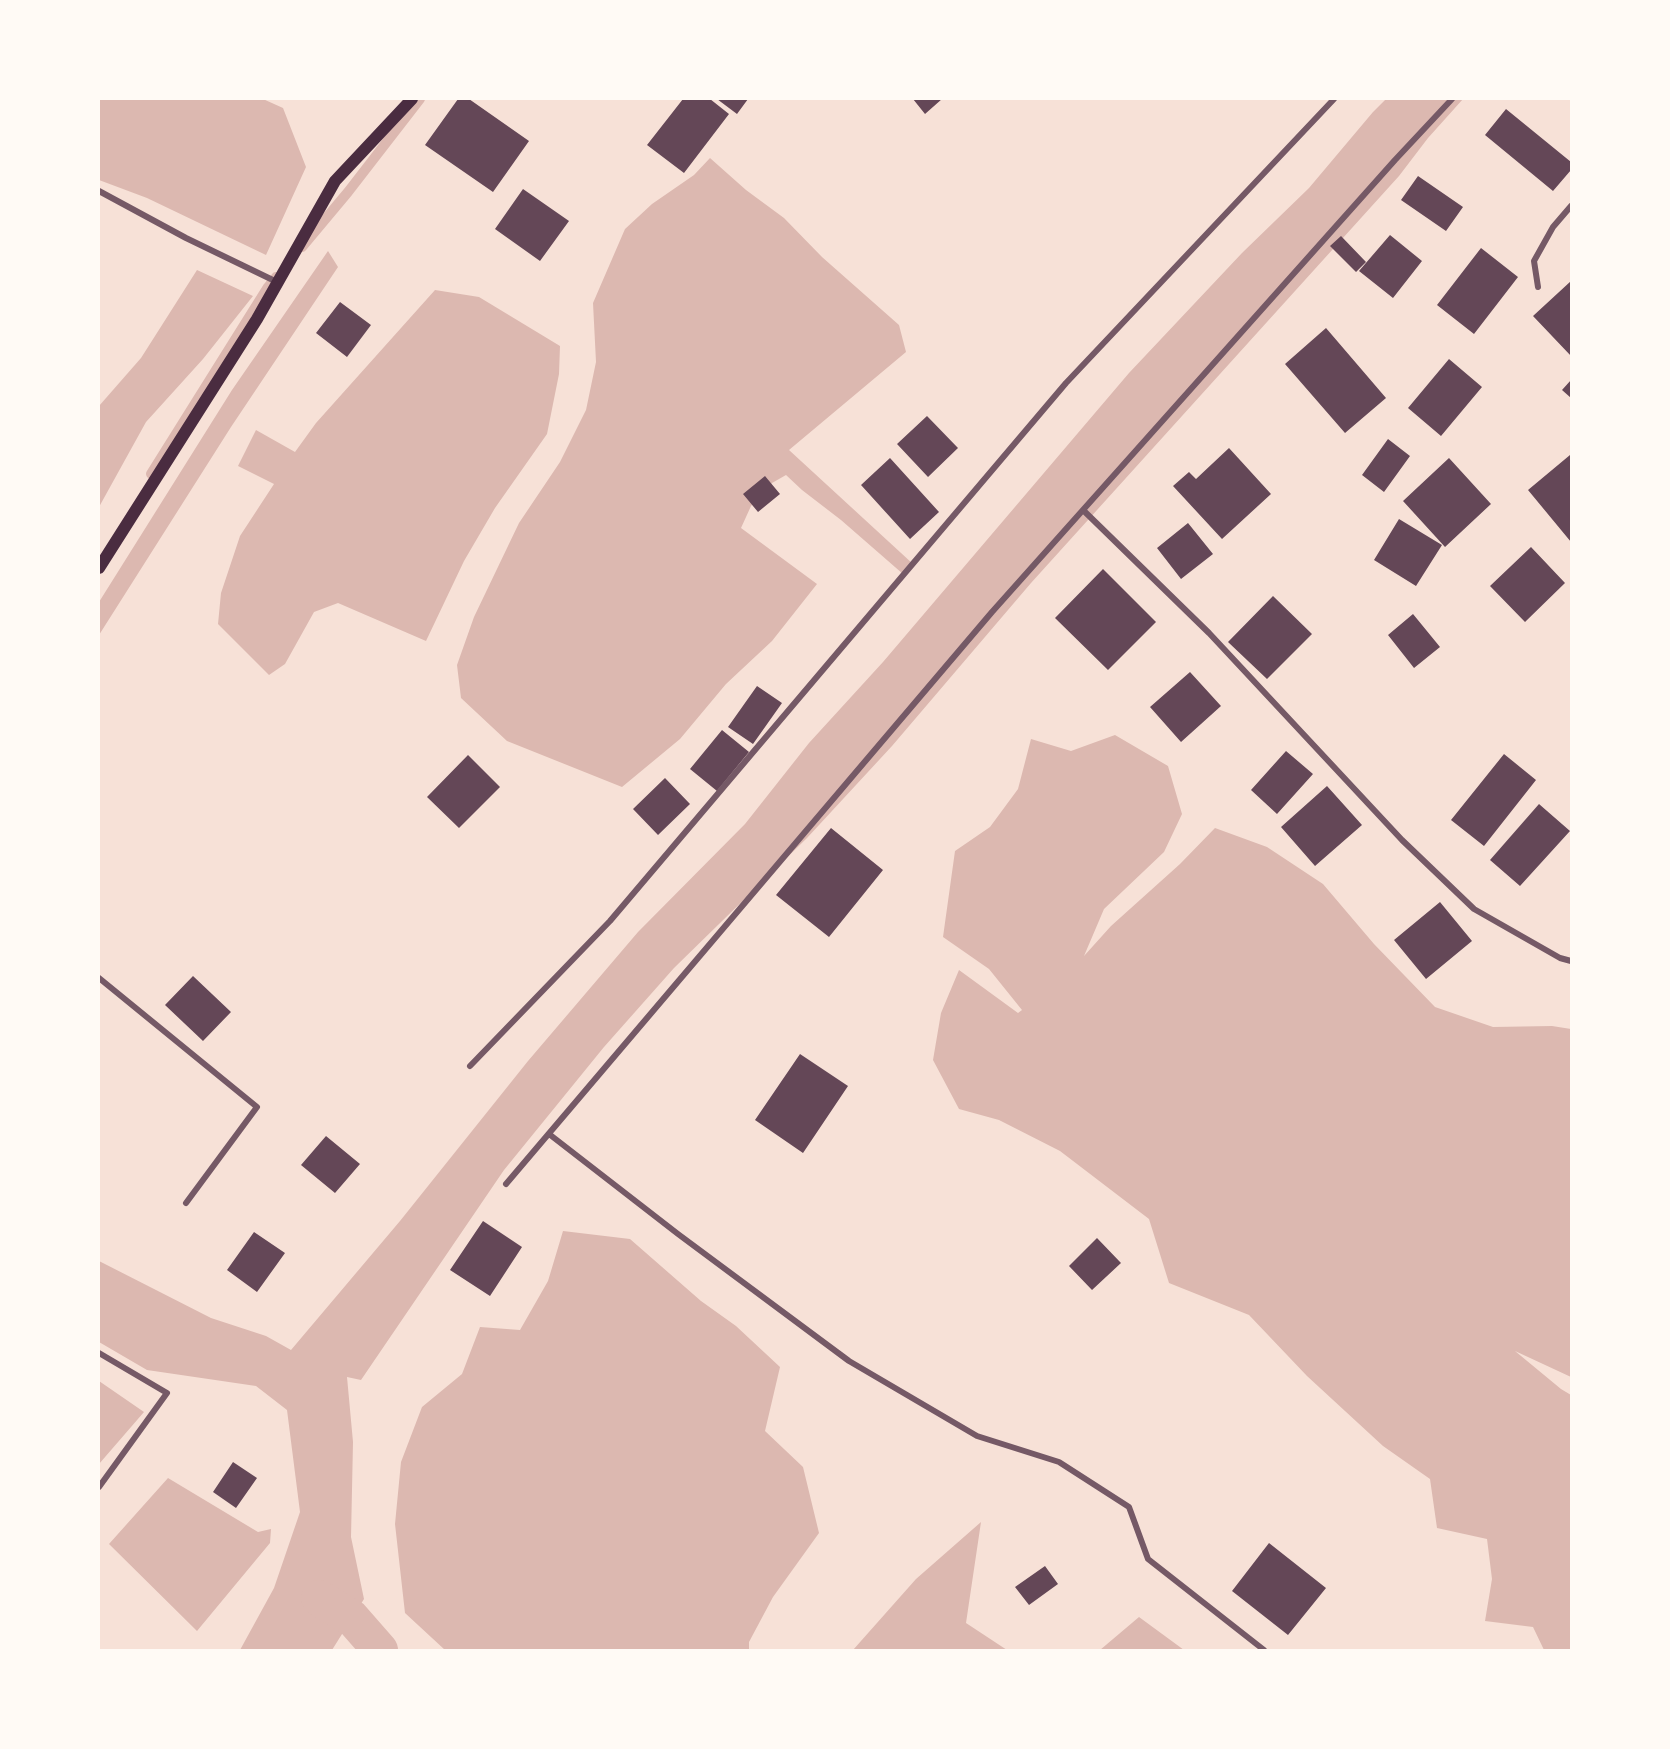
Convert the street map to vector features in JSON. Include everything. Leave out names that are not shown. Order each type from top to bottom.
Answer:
[{"type":"main road","points":[[99,568],[257,319],[336,181],[412,99]]},
{"type":"street","points":[[470,1066],[610,921],[1066,383],[1334,99]]},
{"type":"street","points":[[506,1184],[992,612],[1452,99]]},
{"type":"street","points":[[99,191],[186,238],[278,283]]},
{"type":"street","points":[[1538,287],[1534,261],[1553,227],[1571,206]]},
{"type":"street","points":[[1083,510],[1209,633],[1402,840],[1474,909],[1560,958],[1571,961]]},
{"type":"street","points":[[99,978],[257,1107],[186,1203]]},
{"type":"street","points":[[549,1134],[849,1361],[977,1436],[1059,1462],[1129,1507],[1148,1559],[1264,1650]]},
{"type":"street","points":[[99,1353],[167,1393],[99,1487]]},
{"type":"shaded area","points":[[99,99],[263,99],[283,108],[306,167],[266,255],[147,198],[99,180]]},
{"type":"shaded area","points":[[1386,99],[1463,99],[1428,138],[1399,176],[1031,583],[892,746],[807,838],[674,968],[604,1047],[504,1170],[361,1380],[347,1377],[353,1442],[351,1537],[364,1599],[332,1650],[240,1650],[274,1588],[300,1512],[287,1410],[256,1386],[147,1370],[99,1342],[99,1261],[211,1318],[266,1336],[291,1350],[400,1221],[528,1061],[638,932],[745,824],[809,743],[883,662],[1129,373],[1242,253],[1309,188]]},
{"type":"shaded area","points":[[710,158],[746,190],[784,218],[822,257],[899,325],[906,352],[789,450],[913,564],[903,574],[786,475],[772,483],[751,506],[741,528],[817,584],[772,641],[726,684],[680,739],[622,787],[507,741],[461,698],[457,665],[474,617],[519,523],[560,462],[586,410],[596,362],[593,303],[625,229],[652,204],[694,175]]},
{"type":"shaded area","points":[[328,251],[338,267],[231,427],[99,635],[99,602],[232,390]]},
{"type":"shaded area","points":[[197,270],[253,296],[203,359],[146,422],[99,507],[99,406],[141,358]]},
{"type":"shaded area","points":[[435,290],[479,297],[560,346],[559,374],[547,434],[495,508],[464,561],[426,641],[338,603],[314,612],[285,664],[269,675],[218,624],[221,593],[240,536],[274,484],[238,466],[256,430],[295,452],[316,423]]},
{"type":"shaded area","points":[[1115,735],[1168,766],[1182,814],[1164,852],[1104,909],[1084,956],[1111,926],[1180,864],[1215,828],[1267,847],[1323,884],[1374,944],[1435,1007],[1493,1027],[1552,1026],[1571,1029],[1571,1377],[1515,1351],[1571,1395],[1571,1650],[1544,1650],[1533,1627],[1485,1621],[1492,1579],[1487,1539],[1437,1528],[1430,1479],[1383,1446],[1307,1376],[1249,1315],[1169,1283],[1149,1219],[1060,1151],[999,1120],[959,1109],[933,1060],[941,1013],[959,970],[1018,1013],[1022,1010],[989,969],[943,937],[955,851],[990,827],[1018,789],[1031,739],[1071,751]]},
{"type":"shaded area","points":[[563,1231],[630,1239],[701,1301],[736,1326],[780,1367],[765,1431],[803,1467],[819,1533],[773,1597],[749,1642],[749,1650],[445,1650],[405,1613],[395,1524],[401,1462],[422,1407],[462,1374],[480,1327],[520,1330],[548,1281]]},
{"type":"shaded area","points":[[99,1381],[144,1412],[99,1464]]},
{"type":"shaded area","points":[[168,1478],[258,1532],[271,1529],[270,1543],[197,1631],[109,1544]]},
{"type":"shaded area","points":[[981,1522],[966,1623],[1007,1650],[853,1650],[916,1579]]},
{"type":"shaded area","points":[[1139,1617],[1184,1650],[1100,1650]]},
{"type":"building","points":[[458,99],[469,99],[529,141],[493,192],[425,145]]},
{"type":"building","points":[[683,99],[710,99],[729,114],[684,173],[647,145]]},
{"type":"building","points":[[717,99],[748,99],[737,114]]},
{"type":"building","points":[[913,99],[942,99],[925,114]]},
{"type":"building","points":[[1506,109],[1571,162],[1571,170],[1553,191],[1485,135]]},
{"type":"building","points":[[1418,176],[1463,207],[1446,231],[1401,200]]},
{"type":"building","points":[[523,189],[569,221],[540,261],[495,229]]},
{"type":"building","points":[[1390,235],[1422,261],[1393,298],[1359,271]]},
{"type":"building","points":[[1341,236],[1366,262],[1356,272],[1330,246]]},
{"type":"building","points":[[1481,248],[1518,277],[1474,334],[1437,305]]},
{"type":"building","points":[[1571,281],[1571,356],[1533,316]]},
{"type":"building","points":[[340,302],[371,325],[347,357],[316,333]]},
{"type":"building","points":[[1326,328],[1386,398],[1345,433],[1285,364]]},
{"type":"building","points":[[1449,359],[1482,387],[1441,436],[1408,408]]},
{"type":"building","points":[[1571,380],[1571,398],[1562,390]]},
{"type":"building","points":[[927,416],[958,448],[928,477],[897,444]]},
{"type":"building","points":[[1388,439],[1410,456],[1384,492],[1362,475]]},
{"type":"building","points":[[1229,448],[1271,494],[1222,539],[1173,486],[1189,472],[1196,479]]},
{"type":"building","points":[[1571,456],[1571,542],[1528,490]]},
{"type":"building","points":[[890,458],[939,512],[910,539],[861,485]]},
{"type":"building","points":[[1449,458],[1491,504],[1445,547],[1403,501]]},
{"type":"building","points":[[765,476],[780,494],[758,512],[743,494]]},
{"type":"building","points":[[1399,519],[1442,545],[1416,586],[1374,560]]},
{"type":"building","points":[[1188,523],[1213,554],[1181,579],[1157,548]]},
{"type":"building","points":[[1531,547],[1565,583],[1525,622],[1490,586]]},
{"type":"building","points":[[1103,569],[1156,622],[1108,670],[1055,618]]},
{"type":"building","points":[[1273,596],[1312,634],[1267,679],[1228,642]]},
{"type":"building","points":[[1413,614],[1440,647],[1414,668],[1388,635]]},
{"type":"building","points":[[1190,672],[1221,706],[1181,742],[1150,707]]},
{"type":"building","points":[[757,686],[782,703],[753,744],[728,727]]},
{"type":"building","points":[[722,730],[749,752],[717,791],[690,769]]},
{"type":"building","points":[[1286,751],[1313,774],[1277,814],[1251,790]]},
{"type":"building","points":[[1504,754],[1536,780],[1484,846],[1451,820]]},
{"type":"building","points":[[468,755],[500,787],[459,828],[427,797]]},
{"type":"building","points":[[665,778],[690,804],[658,835],[633,809]]},
{"type":"building","points":[[1327,786],[1362,825],[1315,866],[1281,827]]},
{"type":"building","points":[[1539,804],[1570,831],[1520,886],[1490,860]]},
{"type":"building","points":[[831,828],[883,870],[829,937],[776,895]]},
{"type":"building","points":[[1440,902],[1472,941],[1426,979],[1394,940]]},
{"type":"building","points":[[193,976],[231,1012],[203,1041],[165,1005]]},
{"type":"building","points":[[800,1054],[848,1086],[803,1153],[755,1120]]},
{"type":"building","points":[[326,1136],[360,1164],[335,1193],[301,1165]]},
{"type":"building","points":[[483,1221],[522,1247],[490,1296],[450,1270]]},
{"type":"building","points":[[254,1232],[285,1253],[257,1292],[227,1270]]},
{"type":"building","points":[[1097,1238],[1121,1263],[1092,1290],[1069,1266]]},
{"type":"building","points":[[233,1462],[257,1478],[236,1508],[213,1492]]},
{"type":"building","points":[[1269,1543],[1326,1588],[1288,1635],[1232,1591]]},
{"type":"building","points":[[1045,1566],[1058,1584],[1029,1605],[1015,1587]]},
{"type":"waterway","points":[[302,247],[420,99]]},
{"type":"waterway","points":[[151,474],[276,277]]},
{"type":"waterway","points":[[319,1598],[352,1618],[380,1650]]}]
